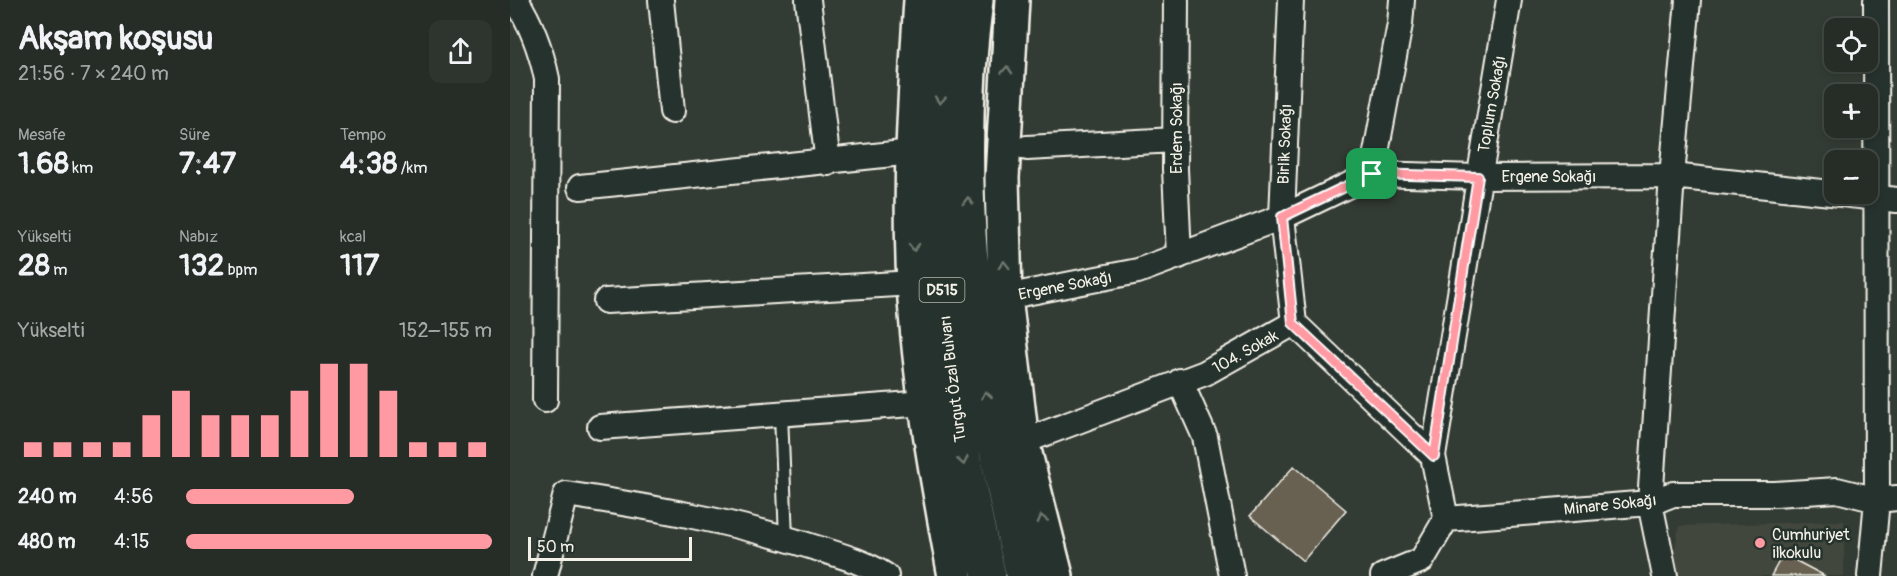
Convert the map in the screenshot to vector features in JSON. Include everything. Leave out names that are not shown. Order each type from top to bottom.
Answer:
[{"type":"highway","points":[[921,0],[912,152],[914,283],[926,403],[954,576]]},
{"type":"highway","name":"Turgut Özal Bulvarı","points":[[948,0],[936,150],[937,221],[952,390],[962,458],[989,576]]},
{"type":"highway","name":"Turgut Özal Bulvarı","points":[[976,0],[967,127],[968,214],[986,395],[1023,576]]},
{"type":"highway","points":[[1012,0],[1002,178],[1005,297],[1022,442],[1056,576]]},
{"type":"street","points":[[516,0],[529,19],[548,79],[546,400]]},
{"type":"street","points":[[661,0],[672,111]]},
{"type":"street","points":[[808,0],[828,163]]},
{"type":"street","name":"Erdem Sokağı","points":[[1176,0],[1179,256]]},
{"type":"street","name":"Birlik Sokağı","points":[[1291,0],[1282,217],[1293,323]]},
{"type":"street","points":[[1372,174],[1398,35],[1402,0]]},
{"type":"street","name":"Toplum Sokağı","points":[[1434,456],[1478,177],[1509,0]]},
{"type":"street","points":[[1665,576],[1650,503],[1672,176],[1688,0]]},
{"type":"street","points":[[1870,576],[1887,499],[1887,200],[1876,0]]},
{"type":"street","points":[[1028,148],[1176,140]]},
{"type":"street","points":[[580,187],[828,163],[912,152]]},
{"type":"street","name":"Ergene Sokağı","points":[[1005,297],[1138,271],[1282,217],[1372,174],[1478,177],[1672,176],[1887,200]]},
{"type":"street","points":[[606,301],[914,283]]},
{"type":"street","name":"104. Sokak","points":[[1022,442],[1205,373],[1293,323],[1434,456]]},
{"type":"street","points":[[1180,381],[1205,437],[1232,576]]},
{"type":"street","points":[[600,427],[926,403]]},
{"type":"street","points":[[1383,576],[1424,568],[1446,519],[1434,456]]},
{"type":"street","name":"Minare Sokağı","points":[[1446,519],[1650,503],[1673,494],[1775,494],[1837,490],[1887,499]]},
{"type":"street","points":[[545,576],[566,494],[661,508],[786,538],[868,564],[885,576]]},
{"type":"lane","points":[[781,414],[786,538]]},
{"type":"shaded area","name":"Cumhuriyet ilkokulu","points":[[1844,521],[1844,576],[1675,576],[1673,561],[1679,526]]},
{"type":"building","points":[[1294,466],[1346,510],[1303,561],[1250,516]]},
{"type":"building","name":"Cumhuriyet ilkokulu","points":[[1783,554],[1825,576],[1771,576]]},
{"type":"place","name":"Cumhuriyet ilkokulu","points":[[1760,543]]},
{"type":"route","points":[[1372,174],[1478,177],[1434,456],[1293,323],[1282,217],[1372,174]]}]
